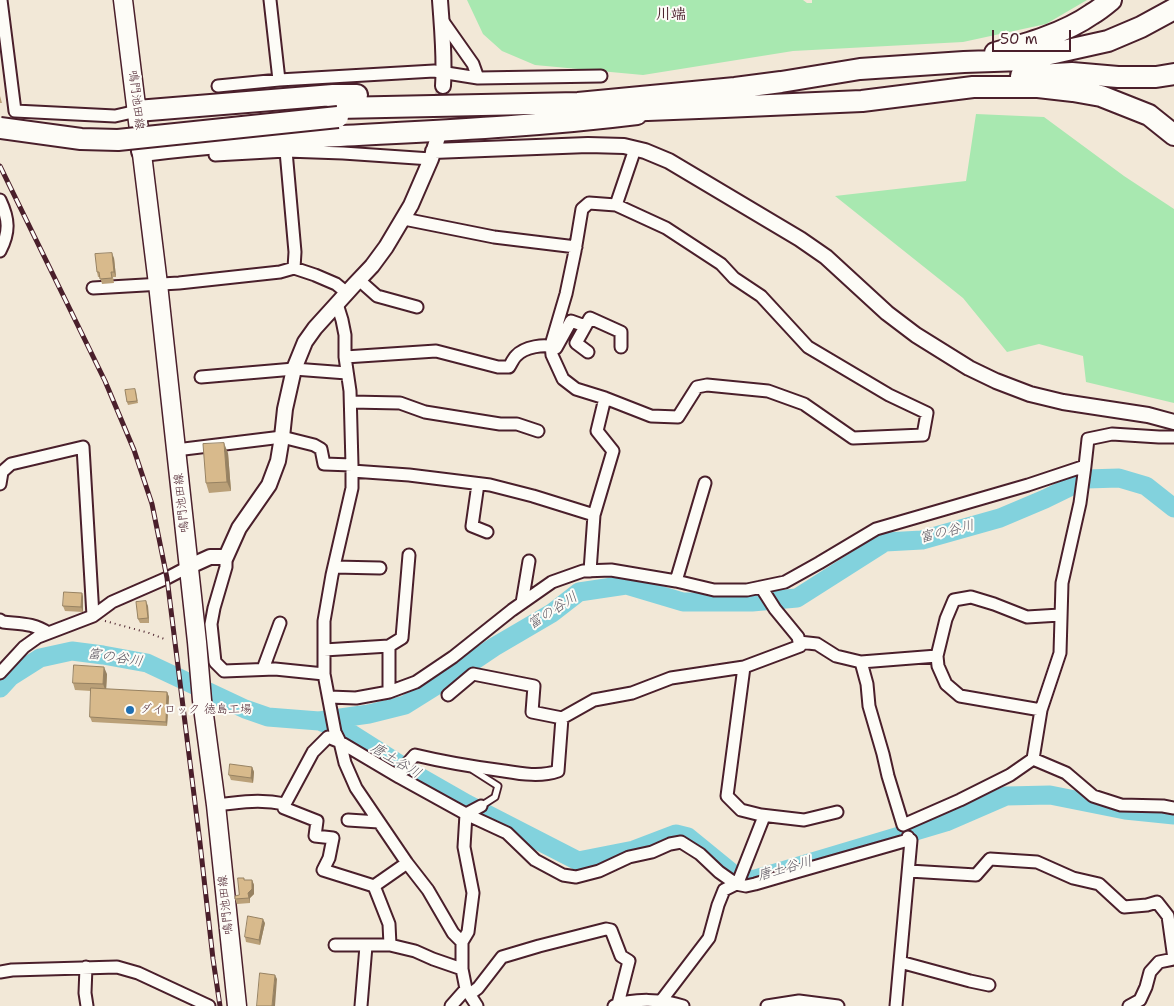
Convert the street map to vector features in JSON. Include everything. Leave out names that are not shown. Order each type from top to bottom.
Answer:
[{"type":"highway","points":[[964,62],[1024,45],[1058,32],[1092,15],[1111,0]]},
{"type":"highway","points":[[142,151],[279,140],[578,121],[735,88],[860,69],[1023,60],[1108,40],[1141,27],[1174,9]]},
{"type":"highway","points":[[0,117],[50,125],[118,129],[337,113],[578,103],[862,101],[973,86],[1012,77],[1072,73],[1118,77],[1156,77],[1174,74]]},
{"type":"highway","points":[[973,86],[1038,88],[1101,96],[1149,115],[1174,135]]},
{"type":"highway","points":[[137,111],[333,96],[406,94],[665,102]]},
{"type":"highway","points":[[0,128],[81,139],[118,140],[337,113]]},
{"type":"main road","name":"鳴門池田線","points":[[124,0],[158,284],[202,700],[216,805],[236,1006]]},
{"type":"street","points":[[2,0],[15,112],[115,116],[137,111]]},
{"type":"street","points":[[270,0],[279,80]]},
{"type":"street","points":[[440,0],[443,79]]},
{"type":"street","points":[[442,20],[473,64],[478,78]]},
{"type":"street","points":[[218,86],[279,80],[434,71],[443,79],[601,76]]},
{"type":"street","points":[[324,674],[275,669],[224,670],[215,662],[211,624],[214,608],[226,567],[226,557],[239,528],[268,485],[278,460],[285,409],[294,369],[305,342],[315,328],[382,254],[411,205],[438,137]]},
{"type":"street","points":[[215,155],[286,151],[432,155],[588,145],[624,146],[646,152],[669,161],[800,239],[826,257],[887,312],[916,335],[969,368],[1030,394],[1063,402],[1148,415],[1174,422]]},
{"type":"street","points":[[616,205],[635,149]]},
{"type":"street","points":[[286,151],[295,252],[294,268]]},
{"type":"street","points":[[0,200],[6,212],[7,220],[5,242],[0,251]]},
{"type":"street","points":[[589,203],[616,205],[666,228],[721,264],[734,278],[761,296],[808,347],[889,395],[927,413],[923,435],[853,438],[804,404],[768,391],[707,385],[697,387],[678,417],[650,416],[576,389],[563,379],[552,354],[551,345],[566,294],[576,247],[582,209],[589,203]]},
{"type":"street","points":[[404,218],[494,237],[576,247]]},
{"type":"street","points":[[93,288],[179,283],[280,272],[294,268],[336,284],[347,293]]},
{"type":"street","points":[[359,280],[377,296],[417,307]]},
{"type":"street","points":[[337,304],[345,335],[345,357],[351,402],[352,488],[326,606],[324,621],[324,674],[337,737],[345,763],[356,788],[428,890],[453,933],[462,942]]},
{"type":"street","points":[[588,352],[576,343],[590,318],[621,332],[621,347]]},
{"type":"street","points":[[345,357],[436,351],[498,367],[509,367],[517,355],[530,348],[551,345],[556,348],[571,321],[585,326]]},
{"type":"street","points":[[201,377],[294,369],[347,373]]},
{"type":"street","points":[[590,571],[594,515],[613,451],[597,431],[605,398]]},
{"type":"street","points":[[351,402],[400,403],[424,412],[500,424],[517,424],[538,431]]},
{"type":"street","points":[[374,886],[323,870],[329,858],[333,838],[315,836],[317,821],[284,808],[313,752],[328,737],[337,737],[473,810],[507,833],[535,860],[563,876],[576,877],[599,871],[629,857],[652,852],[670,844],[681,842],[700,854],[720,872],[739,879],[746,886],[755,884],[796,872],[908,832],[1010,775],[1033,759],[1040,710],[1060,653],[1062,583],[1080,502],[1088,439],[1112,434],[1174,437]]},
{"type":"street","points":[[176,450],[282,437],[314,445],[321,450],[324,464],[490,485],[594,515]]},
{"type":"street","points":[[0,484],[2,472],[10,464],[82,447],[93,616]]},
{"type":"street","points":[[329,699],[356,698],[389,692],[416,682],[453,657],[552,582],[583,571],[611,570],[676,581],[714,590],[747,590],[785,582],[876,529],[1028,485],[1085,466]]},
{"type":"street","points":[[676,581],[704,483]]},
{"type":"street","points":[[478,484],[472,526],[487,532]]},
{"type":"street","points":[[324,650],[388,646],[402,638],[409,555]]},
{"type":"street","points":[[0,673],[24,646],[38,637],[93,616],[112,602],[167,578],[188,566],[210,557],[226,557]]},
{"type":"street","points":[[522,603],[529,561]]},
{"type":"street","points":[[334,567],[380,568]]},
{"type":"street","points":[[448,695],[473,674],[534,686],[532,712],[562,718],[594,700],[632,693],[671,678],[744,667],[800,646],[798,638],[775,609],[761,587]]},
{"type":"street","points":[[1040,710],[960,696],[946,684],[938,666],[937,656],[946,619],[954,600],[971,597],[1027,617],[1060,615]]},
{"type":"street","points":[[0,620],[3,622],[28,624],[39,627],[48,633]]},
{"type":"street","points":[[263,670],[280,623]]},
{"type":"street","points":[[799,642],[817,644],[836,656],[861,662],[937,656]]},
{"type":"street","points":[[388,646],[389,692]]},
{"type":"street","points":[[861,662],[869,706],[888,776],[903,825],[912,840],[896,1006]]},
{"type":"street","points":[[744,667],[727,796],[741,810],[761,816],[804,820],[837,812]]},
{"type":"street","points":[[402,772],[415,755],[469,767],[522,774],[550,774],[558,772],[562,718]]},
{"type":"street","points":[[1033,759],[1066,772],[1093,796],[1121,805],[1174,808]]},
{"type":"street","points":[[216,805],[256,800],[286,804]]},
{"type":"street","points":[[473,810],[464,847],[473,893],[468,932],[462,942],[462,969],[468,991],[477,1006]]},
{"type":"street","points":[[661,1001],[709,938],[724,890],[739,879],[763,819],[761,816]]},
{"type":"street","points":[[348,820],[379,822]]},
{"type":"street","points":[[909,871],[976,875],[990,859],[1037,862],[1073,878],[1099,884],[1124,907],[1157,902],[1168,916],[1174,959],[1159,962],[1150,972],[1140,1000],[1129,1006]]},
{"type":"street","points":[[374,886],[408,863]]},
{"type":"street","points":[[374,886],[389,924],[390,945]]},
{"type":"street","points":[[451,1006],[468,991],[478,988],[502,957],[606,929],[611,930],[620,956],[629,961],[615,1005],[644,1000],[672,1002],[683,1006]]},
{"type":"street","points":[[335,945],[390,945],[415,951],[462,969]]},
{"type":"street","points":[[361,1006],[366,946]]},
{"type":"street","points":[[900,962],[989,985]]},
{"type":"street","points":[[86,967],[85,992],[87,1006]]},
{"type":"street","points":[[0,972],[117,967],[138,973],[209,1006]]},
{"type":"street","points":[[767,1006],[799,1001],[838,1006]]},
{"type":"lane","points":[[469,767],[498,786],[495,797],[473,810]]},
{"type":"path","points":[[93,616],[167,640]]},
{"type":"green space","points":[[467,0],[803,0],[807,3],[812,3],[812,0],[1087,0],[1046,24],[963,42],[793,51],[643,75],[535,65],[502,51],[483,34]]},
{"type":"green space","points":[[976,114],[1044,117],[1124,176],[1174,209],[1174,403],[1086,382],[1083,356],[1039,344],[1007,352],[963,298],[835,196],[966,181]]},
{"type":"building","points":[[112,253],[114,272],[111,272],[112,278],[100,279],[99,272],[97,272],[95,254]]},
{"type":"building","points":[[135,389],[137,401],[127,402],[125,390]]},
{"type":"building","points":[[224,443],[227,482],[206,483],[203,444]]},
{"type":"building","points":[[64,592],[82,593],[81,607],[63,606]]},
{"type":"building","points":[[146,601],[148,618],[138,619],[136,602]]},
{"type":"building","points":[[74,665],[104,667],[103,684],[73,683]]},
{"type":"building","name":"ダイロック 徳島工場","points":[[91,688],[167,692],[166,722],[90,717]]},
{"type":"building","points":[[230,764],[252,767],[251,778],[229,775]]},
{"type":"building","points":[[238,878],[252,880],[252,889],[248,893],[249,898],[235,899],[235,896],[239,895]]},
{"type":"building","points":[[248,916],[263,919],[259,940],[245,937]]},
{"type":"building","points":[[260,973],[275,975],[272,1006],[257,1006]]},
{"type":"waterway","name":"富の谷川","points":[[0,688],[10,677],[40,658],[72,651],[147,663],[245,709],[268,717],[319,721],[369,714],[405,705],[494,647],[552,613],[579,592],[626,585],[683,602],[752,602],[797,598],[885,542],[922,540],[1000,518],[1086,479],[1119,478],[1146,486],[1174,508]]},
{"type":"waterway","name":"唐土谷川","points":[[322,722],[347,731],[418,776],[467,804],[578,861],[634,850],[676,834],[688,837],[737,877],[744,880],[755,879],[946,822],[1006,796],[1050,795],[1125,810],[1174,815]]},
{"type":"tunnel","points":[[438,137],[443,86]]},
{"type":"railway","points":[[0,166],[105,381],[134,450],[152,504],[167,578],[220,1006]]},
{"type":"place","name":"ダイロック 徳島工場","points":[[130,710]]},
{"type":"district","name":"川端","points":[[671,15]]}]
